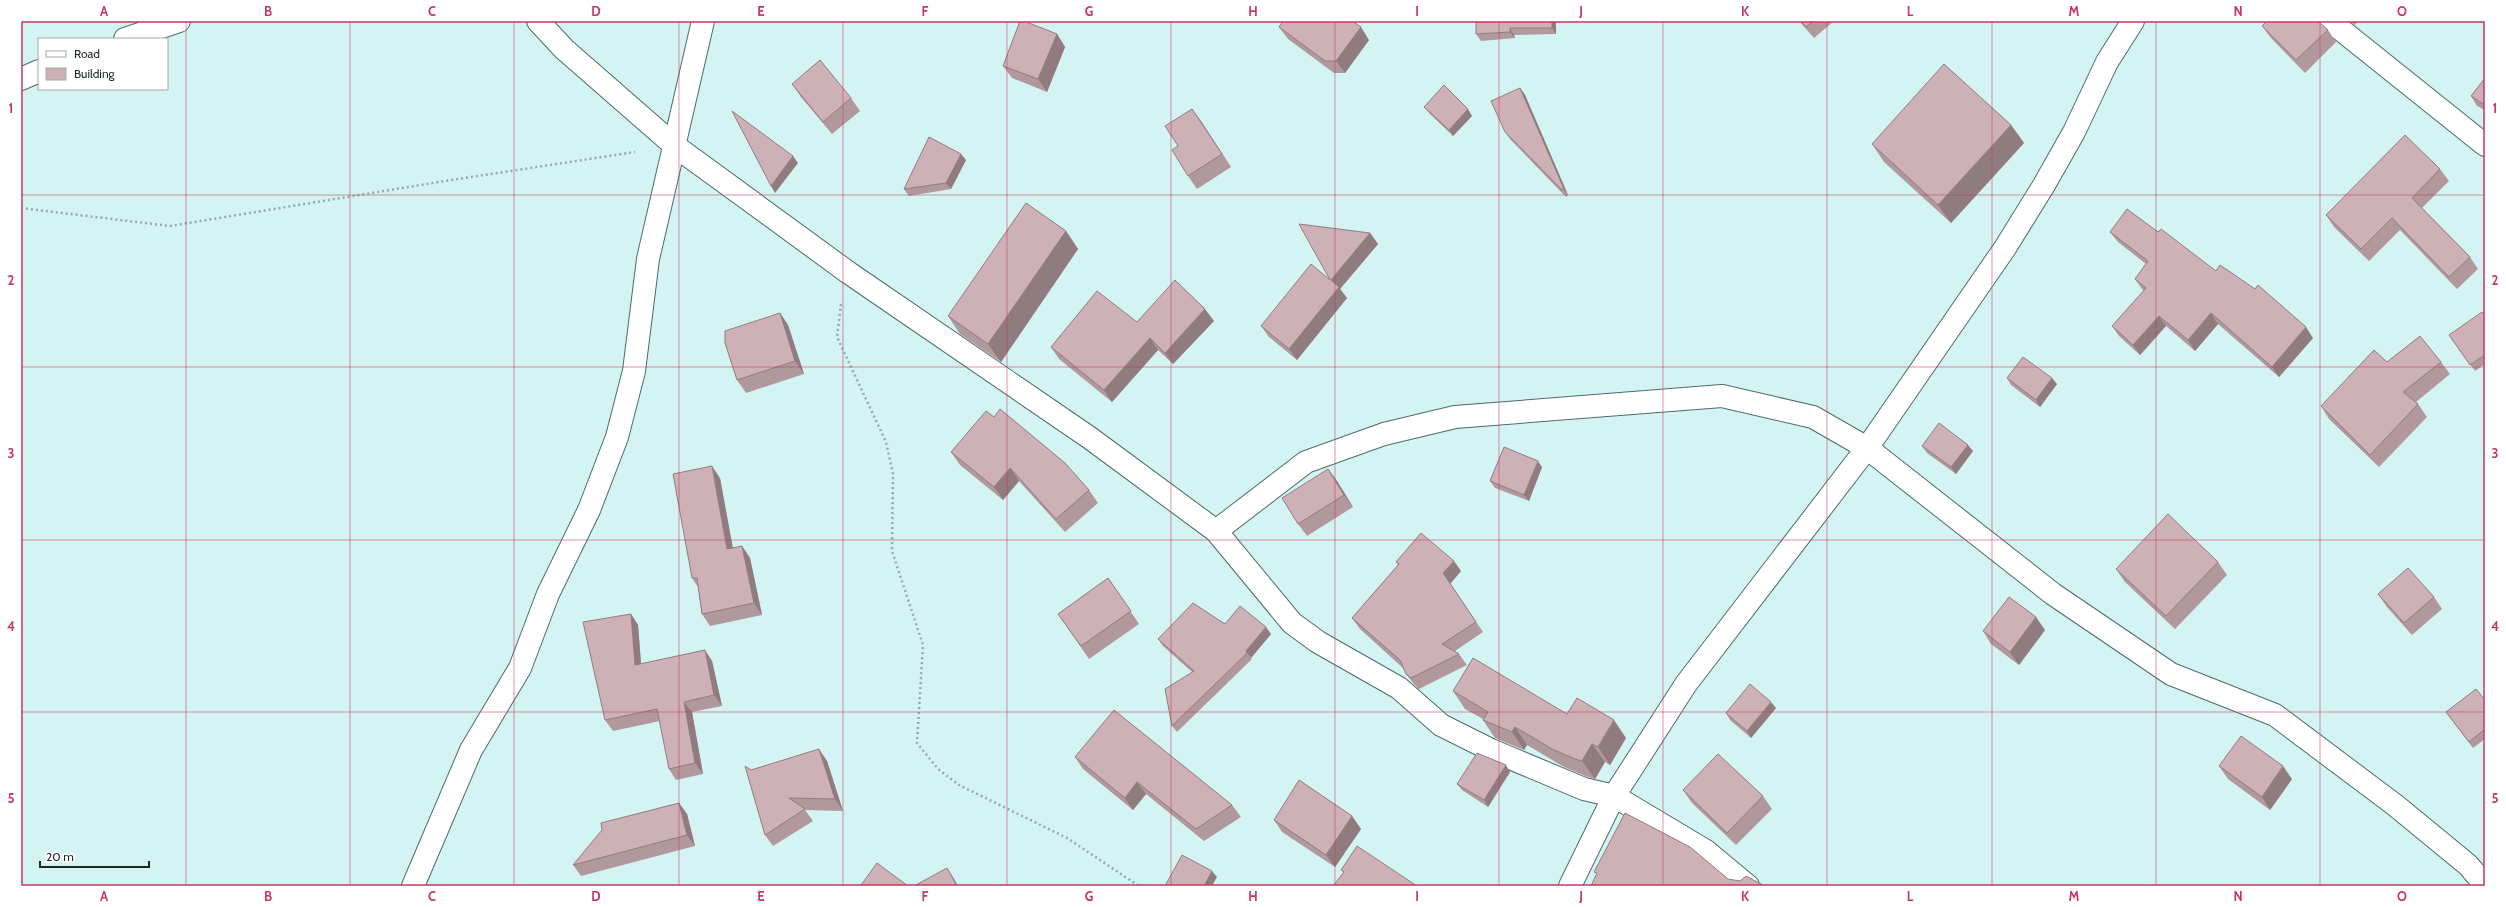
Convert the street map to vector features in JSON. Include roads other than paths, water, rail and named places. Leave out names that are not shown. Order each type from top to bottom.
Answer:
[{"type":"street","points":[[128,38],[179,21]]},
{"type":"street","points":[[538,21],[564,49],[675,146],[849,273],[1090,438],[1216,531],[1292,623],[1318,642],[1399,688],[1442,725],[1491,750],[1584,789],[1614,796],[1706,851],[1748,886]]},
{"type":"street","points":[[413,886],[471,750],[520,668],[548,594],[589,510],[616,437],[634,371],[648,259],[703,21]]},
{"type":"street","points":[[1570,886],[1614,796],[1686,684],[1866,448],[2005,248],[2044,185],[2074,132],[2107,62],[2133,21]]},
{"type":"street","points":[[2330,21],[2485,145]]},
{"type":"street","points":[[21,79],[38,71]]},
{"type":"street","points":[[1216,531],[1306,462],[1384,434],[1455,417],[1722,396],[1813,417],[1866,448],[2054,594],[2171,674],[2275,714],[2395,805],[2468,865],[2485,885]]}]
